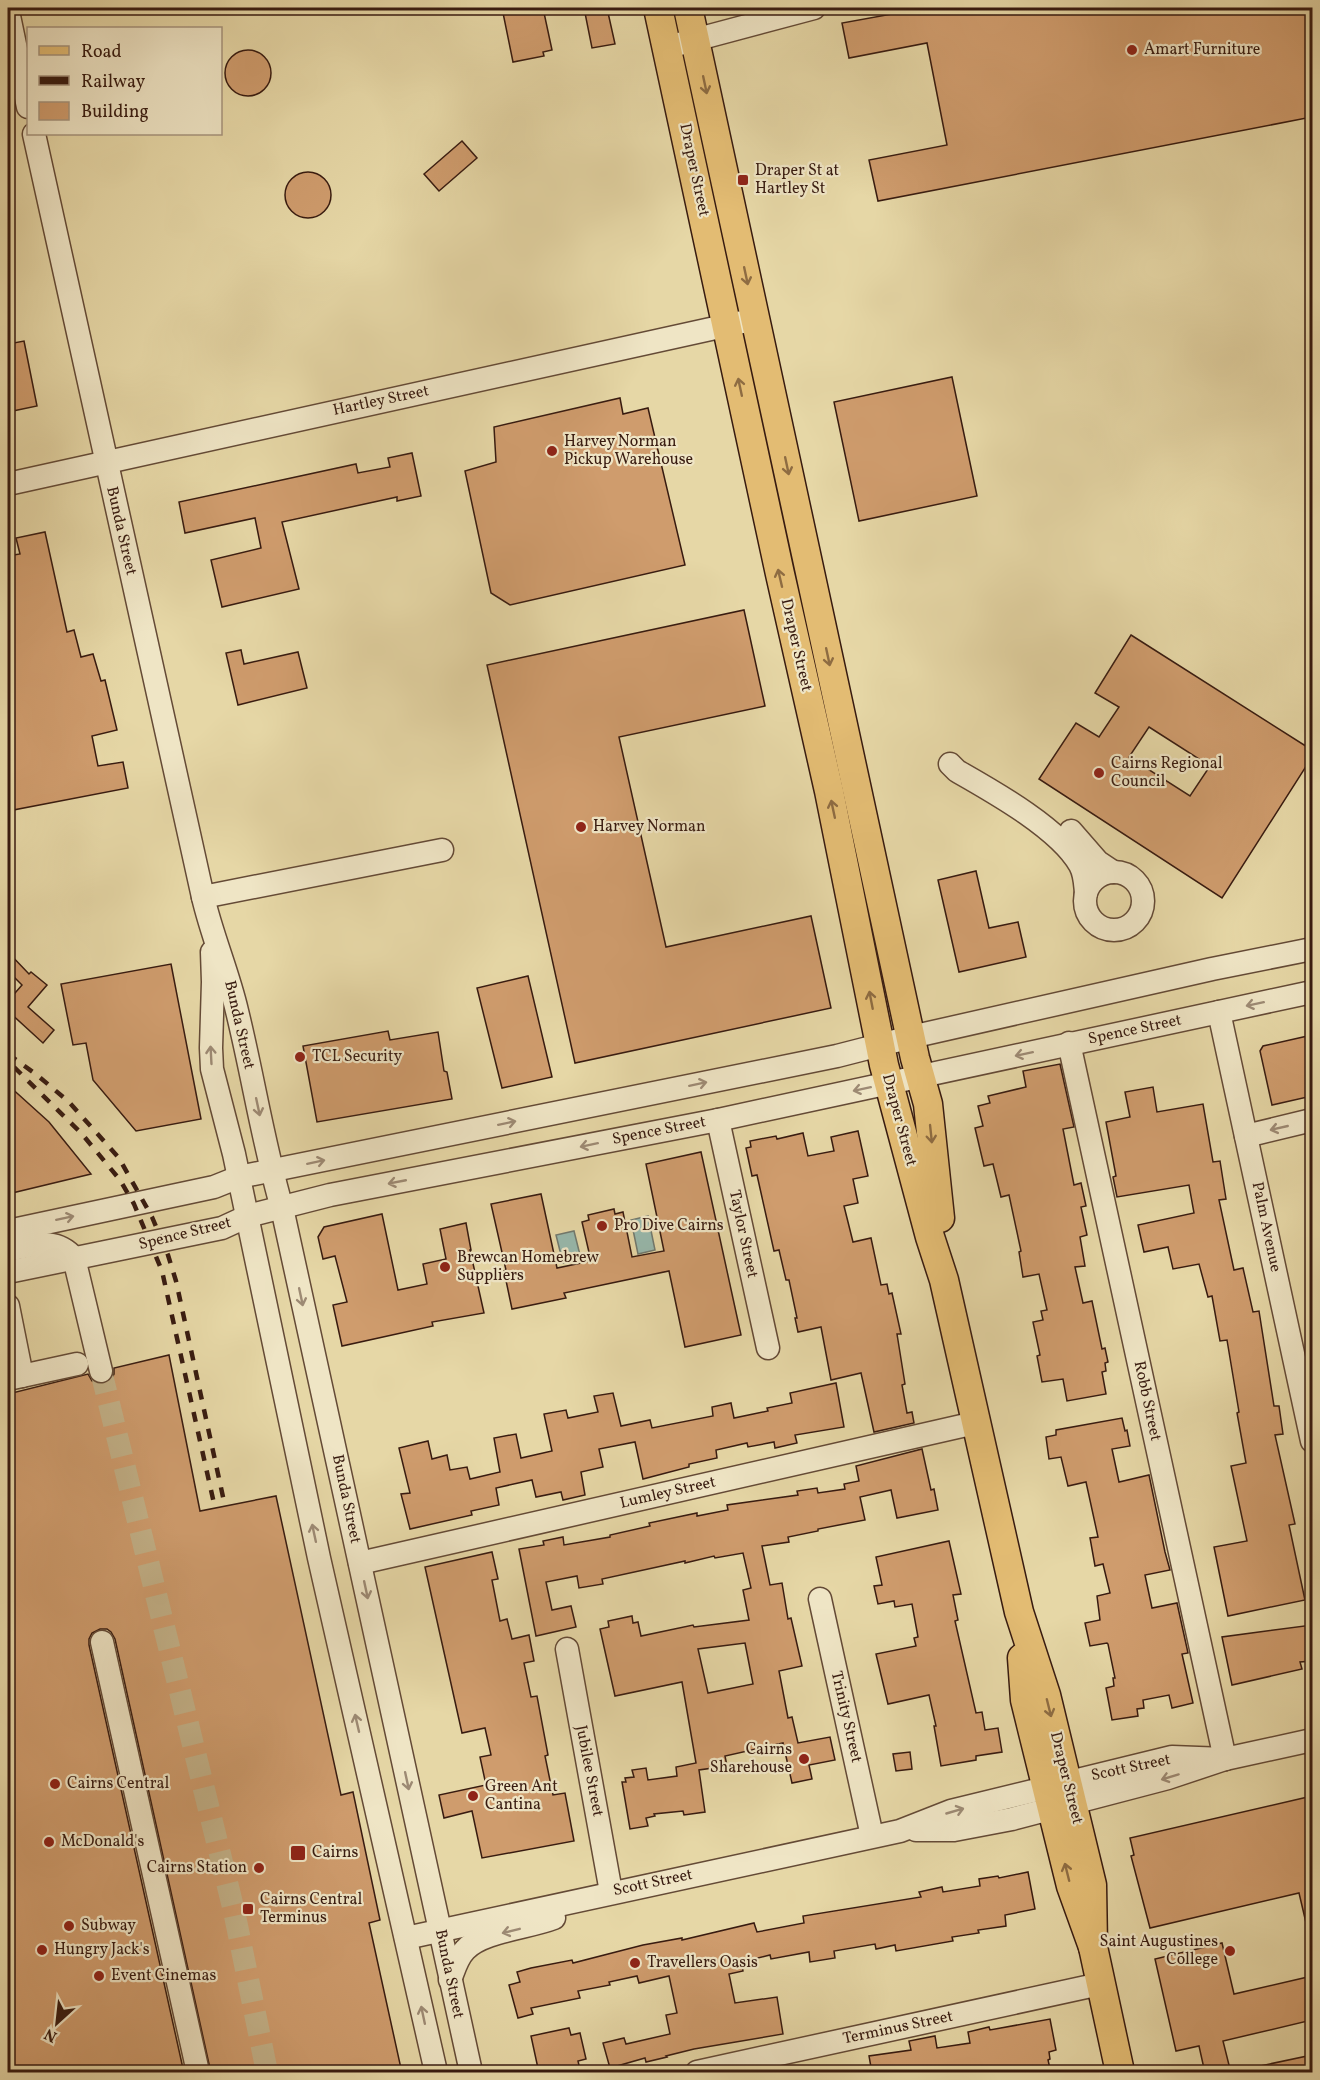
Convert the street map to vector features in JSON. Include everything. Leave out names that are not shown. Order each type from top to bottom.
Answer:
[{"type":"main road","name":"Draper Street","points":[[658,8],[829,791],[881,1045],[930,1237],[944,1280],[1019,1612],[1046,1695],[1060,1795],[1092,1885],[1093,1947],[1120,2073]]},
{"type":"main road","name":"Draper Street","points":[[688,8],[919,1077],[928,1104],[942,1234],[944,1280]]},
{"type":"street","points":[[668,47],[814,8]]},
{"type":"street","points":[[8,11],[27,102]]},
{"type":"street","name":"Bunda Street","points":[[34,135],[203,897],[238,1014],[282,1208],[471,2073]]},
{"type":"street","name":"Hartley Street","points":[[8,484],[756,319]]},
{"type":"street","points":[[956,760],[1037,803],[1074,833],[1098,862],[1113,872],[1130,877],[1138,884],[1143,903],[1141,913],[1135,921],[1117,930],[1098,925],[1087,911],[1084,872],[1062,842],[1034,820],[957,771],[956,760]]},
{"type":"street","points":[[203,897],[442,850]]},
{"type":"street","points":[[1086,893],[1096,878],[1104,873],[1113,872]]},
{"type":"street","name":"Bunda Street","points":[[211,929],[212,1070],[248,1216],[320,1558],[436,2073]]},
{"type":"street","points":[[8,1231],[214,1187],[239,1177],[837,1056],[1201,971],[1312,949]]},
{"type":"street","name":"Spence Street","points":[[8,1272],[222,1228],[248,1216],[330,1196],[718,1120],[1312,992]]},
{"type":"street","name":"Palm Avenue","points":[[1219,1012],[1312,1441]]},
{"type":"street","name":"Robb Street","points":[[1069,1043],[1225,1759]]},
{"type":"street","name":"Taylor Street","points":[[718,1120],[768,1348]]},
{"type":"street","points":[[1246,1136],[1312,1120]]},
{"type":"street","points":[[8,1250],[47,1244],[65,1249],[74,1258],[101,1371]]},
{"type":"street","points":[[8,1306],[15,1378],[77,1364]]},
{"type":"street","name":"Lumley Street","points":[[360,1563],[975,1423]]},
{"type":"street","name":"Trinity Street","points":[[820,1599],[873,1836]]},
{"type":"street","points":[[102,1642],[198,2073]]},
{"type":"street","name":"Jubilee Street","points":[[567,1649],[608,1893]]},
{"type":"street","name":"Scott Street","points":[[406,1938],[900,1830],[954,1830],[1012,1819],[1060,1795],[1172,1757],[1225,1759],[1312,1740]]},
{"type":"street","points":[[450,1980],[465,1949],[476,1941],[550,1920],[608,1893]]},
{"type":"street","name":"Terminus Street","points":[[697,2073],[1100,1984]]},
{"type":"water","points":[[648,1216],[655,1250],[638,1254],[631,1220]]},
{"type":"water","points":[[574,1231],[581,1259],[563,1263],[556,1235]]},
{"type":"building","points":[[502,8],[543,8],[552,50],[543,52],[544,56],[513,62]]},
{"type":"building","points":[[584,8],[607,8],[615,44],[592,48]]},
{"type":"building","points":[[925,8],[1312,8],[1312,117],[878,201],[869,160],[947,145],[927,43],[849,58],[842,23]]},
{"type":"building","points":[[248,50],[264,57],[271,73],[264,89],[248,96],[232,89],[225,73],[232,57]]},
{"type":"building","points":[[462,141],[477,158],[439,191],[424,174]]},
{"type":"building","points":[[308,172],[324,179],[331,195],[324,211],[308,218],[292,211],[285,195],[292,179]]},
{"type":"building","points":[[24,341],[37,406],[8,412],[8,375],[14,373],[8,344]]},
{"type":"building","points":[[952,377],[977,496],[859,521],[834,402]]},
{"type":"building","points":[[620,398],[623,414],[648,408],[685,565],[510,605],[491,593],[465,471],[496,462],[494,427]]},
{"type":"building","points":[[412,453],[421,496],[397,501],[397,497],[282,522],[299,589],[222,607],[211,560],[261,548],[255,518],[185,533],[179,502],[356,464],[358,473],[390,467],[388,458]]},
{"type":"building","points":[[45,532],[67,632],[74,630],[81,657],[93,654],[101,681],[105,680],[117,730],[92,736],[98,766],[123,762],[128,788],[8,811],[8,556],[20,554],[16,538]]},
{"type":"building","name":"Harvey Norman","points":[[744,610],[765,706],[619,737],[666,947],[811,916],[831,1008],[575,1063],[487,665]]},
{"type":"building","name":"Cairns Regional Council","points":[[1131,635],[1312,750],[1312,757],[1222,898],[1039,779],[1076,723],[1099,737],[1119,707],[1095,693]],"holes":[[[1149,727],[1210,766],[1190,796],[1129,757]]]},
{"type":"building","points":[[241,650],[244,664],[298,652],[307,688],[238,705],[226,653]]},
{"type":"building","points":[[976,871],[989,928],[1018,922],[1026,957],[959,972],[938,880]]},
{"type":"building","points":[[8,952],[29,974],[31,972],[47,985],[28,1007],[54,1030],[43,1043],[8,1011],[8,1001],[22,985],[8,971]]},
{"type":"building","points":[[171,964],[201,1119],[136,1131],[93,1080],[86,1043],[73,1045],[61,984]]},
{"type":"building","points":[[528,976],[552,1077],[502,1088],[477,988]]},
{"type":"building","points":[[388,1031],[390,1040],[438,1032],[444,1071],[447,1072],[452,1099],[317,1122],[303,1046]]},
{"type":"building","points":[[1312,1035],[1312,1096],[1272,1105],[1260,1051],[1263,1046]]},
{"type":"building","points":[[1060,1064],[1074,1127],[1063,1129],[1074,1185],[1081,1183],[1086,1206],[1081,1207],[1087,1235],[1080,1237],[1085,1266],[1075,1267],[1083,1303],[1092,1301],[1102,1349],[1105,1348],[1108,1362],[1105,1363],[1106,1371],[1102,1372],[1106,1394],[1067,1401],[1063,1379],[1042,1382],[1037,1356],[1040,1355],[1033,1322],[1043,1320],[1041,1311],[1047,1310],[1039,1274],[1023,1277],[1019,1252],[1021,1251],[1009,1195],[1001,1197],[993,1164],[984,1166],[975,1128],[983,1126],[978,1106],[990,1103],[988,1096],[1026,1087],[1023,1071]]},
{"type":"building","points":[[8,1085],[49,1122],[91,1174],[8,1194]]},
{"type":"building","points":[[1153,1087],[1157,1112],[1203,1104],[1213,1162],[1220,1161],[1226,1199],[1219,1200],[1234,1270],[1243,1268],[1253,1312],[1259,1311],[1274,1406],[1279,1406],[1283,1434],[1275,1435],[1295,1524],[1289,1525],[1305,1600],[1228,1616],[1214,1547],[1247,1541],[1231,1466],[1246,1463],[1227,1340],[1220,1341],[1212,1296],[1208,1297],[1199,1264],[1173,1269],[1168,1247],[1144,1252],[1138,1225],[1194,1213],[1189,1185],[1117,1197],[1113,1177],[1116,1176],[1106,1122],[1130,1117],[1125,1092]]},
{"type":"building","points":[[858,1131],[868,1176],[853,1179],[858,1203],[844,1206],[853,1242],[871,1238],[881,1285],[887,1284],[889,1294],[892,1293],[901,1334],[897,1334],[905,1384],[902,1385],[907,1413],[912,1412],[914,1423],[874,1432],[861,1373],[831,1380],[821,1327],[798,1332],[789,1280],[786,1280],[779,1250],[774,1251],[757,1175],[752,1176],[746,1148],[751,1147],[750,1141],[776,1136],[777,1139],[803,1133],[808,1156],[834,1151],[831,1137]]},
{"type":"building","points":[[701,1152],[741,1335],[685,1347],[669,1271],[564,1293],[566,1298],[512,1309],[491,1204],[541,1194],[557,1268],[591,1261],[582,1222],[589,1220],[588,1215],[614,1209],[615,1214],[623,1212],[632,1257],[664,1251],[646,1164]]},
{"type":"building","points":[[382,1214],[398,1290],[427,1284],[423,1264],[446,1259],[440,1229],[466,1223],[484,1313],[432,1322],[433,1326],[342,1346],[333,1305],[347,1302],[335,1256],[323,1259],[318,1237],[324,1227]]},
{"type":"building","points":[[169,1355],[200,1511],[276,1496],[341,1795],[353,1792],[380,1920],[369,1923],[402,2073],[211,2073],[115,1639],[107,1629],[100,1629],[92,1633],[89,1645],[184,2073],[8,2073],[8,1394],[88,1374],[92,1381],[104,1384],[111,1380],[114,1368]]},
{"type":"building","points":[[836,1383],[844,1427],[795,1435],[797,1443],[775,1448],[774,1442],[748,1447],[747,1443],[716,1450],[717,1458],[689,1464],[689,1467],[643,1479],[635,1442],[599,1449],[603,1467],[581,1472],[585,1495],[563,1500],[561,1492],[536,1497],[532,1480],[496,1488],[499,1505],[471,1511],[472,1515],[410,1529],[401,1494],[410,1493],[399,1448],[428,1441],[432,1459],[447,1455],[450,1470],[467,1467],[470,1479],[500,1472],[494,1438],[516,1434],[521,1458],[552,1451],[544,1414],[566,1410],[568,1418],[598,1412],[594,1396],[613,1393],[621,1426],[650,1420],[652,1428],[713,1416],[712,1407],[731,1403],[734,1418],[768,1411],[767,1408],[792,1403],[790,1393]]},
{"type":"building","points":[[1122,1418],[1130,1446],[1112,1449],[1119,1482],[1149,1475],[1170,1570],[1145,1575],[1152,1608],[1177,1603],[1188,1653],[1182,1654],[1193,1703],[1172,1708],[1169,1695],[1143,1700],[1144,1708],[1137,1709],[1138,1716],[1112,1720],[1106,1688],[1114,1686],[1113,1678],[1115,1678],[1108,1644],[1090,1646],[1085,1623],[1100,1620],[1097,1596],[1110,1593],[1103,1564],[1095,1566],[1090,1538],[1098,1537],[1086,1482],[1068,1486],[1061,1457],[1049,1459],[1046,1437],[1056,1435],[1056,1430]]},
{"type":"building","points":[[922,1449],[938,1510],[897,1518],[891,1490],[860,1497],[865,1520],[818,1529],[818,1531],[788,1537],[789,1542],[762,1546],[770,1585],[782,1583],[788,1619],[791,1618],[802,1666],[779,1671],[788,1718],[792,1717],[798,1743],[830,1737],[835,1760],[809,1765],[812,1779],[792,1783],[783,1743],[725,1756],[727,1766],[699,1770],[705,1812],[684,1815],[683,1811],[654,1814],[655,1816],[646,1818],[648,1826],[630,1829],[622,1782],[626,1782],[625,1778],[634,1777],[632,1770],[646,1768],[648,1780],[677,1776],[676,1767],[696,1763],[682,1682],[615,1696],[600,1629],[609,1627],[608,1621],[632,1616],[633,1623],[638,1622],[641,1636],[693,1625],[694,1627],[749,1620],[743,1590],[751,1588],[743,1553],[715,1558],[714,1556],[685,1563],[685,1561],[602,1579],[603,1584],[579,1588],[577,1576],[546,1582],[552,1610],[571,1606],[576,1627],[536,1636],[519,1549],[544,1545],[543,1541],[563,1537],[564,1545],[610,1537],[610,1535],[650,1526],[649,1523],[697,1513],[697,1516],[728,1510],[727,1505],[798,1495],[797,1491],[817,1488],[818,1493],[845,1489],[844,1484],[859,1481],[856,1466]],"holes":[[[745,1643],[753,1684],[708,1693],[698,1649]]]},
{"type":"building","points":[[949,1541],[961,1594],[953,1595],[958,1620],[955,1621],[976,1713],[982,1712],[985,1730],[998,1728],[1002,1752],[976,1756],[976,1760],[941,1766],[929,1695],[888,1704],[876,1654],[916,1646],[914,1638],[918,1637],[912,1604],[895,1607],[894,1601],[878,1604],[874,1586],[882,1585],[876,1557]]},
{"type":"building","points":[[492,1552],[498,1579],[492,1580],[500,1621],[507,1619],[512,1639],[529,1635],[534,1661],[524,1663],[531,1697],[537,1696],[553,1795],[565,1793],[574,1841],[482,1858],[472,1811],[444,1818],[439,1795],[486,1785],[480,1757],[491,1755],[485,1728],[462,1733],[425,1567]]},
{"type":"building","points":[[1312,1625],[1312,1661],[1300,1662],[1302,1669],[1232,1685],[1222,1637]]},
{"type":"building","points":[[910,1752],[912,1769],[896,1771],[893,1754]]},
{"type":"building","points":[[1312,1796],[1312,1926],[1307,1927],[1299,1893],[1150,1928],[1131,1856],[1134,1855],[1130,1838]]},
{"type":"building","points":[[1028,1872],[1035,1909],[1005,1915],[1006,1926],[952,1937],[953,1941],[896,1951],[895,1945],[876,1949],[875,1944],[834,1951],[835,1958],[810,1962],[809,1952],[771,1959],[770,1955],[741,1962],[743,1971],[729,1974],[735,2003],[777,1997],[783,2034],[694,2049],[646,2062],[645,2058],[610,2068],[603,2043],[624,2038],[626,2044],[670,2034],[666,2015],[677,2013],[669,1976],[639,1983],[637,1976],[609,1982],[610,1985],[578,1991],[580,1998],[531,2008],[533,2014],[518,2018],[509,1985],[520,1982],[517,1972],[531,1968],[572,1960],[573,1963],[643,1945],[682,1938],[682,1940],[754,1923],[757,1932],[804,1923],[803,1916],[921,1897],[919,1892],[942,1887],[943,1892],[980,1886],[979,1879],[998,1876],[999,1878]]},
{"type":"building","points":[[1222,1943],[1234,1994],[1312,1976],[1312,2020],[1223,2041],[1231,2073],[1205,2073],[1199,2046],[1176,2051],[1155,1959]]},
{"type":"building","points":[[1050,2019],[1056,2050],[1049,2052],[1051,2073],[872,2073],[869,2056],[911,2050],[909,2041],[935,2036],[937,2048],[970,2043],[968,2032]]},
{"type":"building","points":[[569,2028],[571,2035],[580,2033],[586,2059],[578,2061],[580,2070],[567,2073],[539,2073],[531,2036]]},
{"type":"building","points":[[1312,2055],[1312,2073],[1261,2073],[1260,2066]]},
{"type":"tunnel","points":[[101,1371],[234,1911],[267,2072]]},
{"type":"railway","points":[[8,1054],[69,1102],[119,1158],[152,1217],[176,1281],[225,1506]]},
{"type":"railway","points":[[14,1067],[82,1134],[120,1180],[134,1204],[162,1271],[215,1508]]},
{"type":"place","name":"Amart Furniture","points":[[1132,50]]},
{"type":"place","name":"Draper St at Hartley St","points":[[743,180]]},
{"type":"place","name":"Harvey Norman Pickup Warehouse","points":[[552,451]]},
{"type":"place","name":"Cairns Regional Council","points":[[1099,773]]},
{"type":"place","name":"Harvey Norman","points":[[581,827]]},
{"type":"place","name":"TCL Security","points":[[300,1057]]},
{"type":"place","name":"Pro Dive Cairns","points":[[602,1226]]},
{"type":"place","name":"Brewcan Homebrew Suppliers","points":[[445,1267]]},
{"type":"place","name":"Cairns Sharehouse","points":[[804,1759]]},
{"type":"place","name":"Cairns Central","points":[[55,1784]]},
{"type":"place","name":"Green Ant Cantina","points":[[473,1796]]},
{"type":"place","name":"McDonald's","points":[[49,1842]]},
{"type":"place","name":"Cairns","points":[[298,1853]]},
{"type":"place","name":"Cairns Station","points":[[259,1868]]},
{"type":"place","name":"Cairns Central Terminus","points":[[248,1909]]},
{"type":"place","name":"Subway","points":[[69,1926]]},
{"type":"place","name":"Hungry Jack's","points":[[42,1950]]},
{"type":"place","name":"Saint Augustines College","points":[[1230,1951]]},
{"type":"place","name":"Travellers Oasis","points":[[635,1963]]},
{"type":"place","name":"Event Cinemas","points":[[99,1976]]}]
